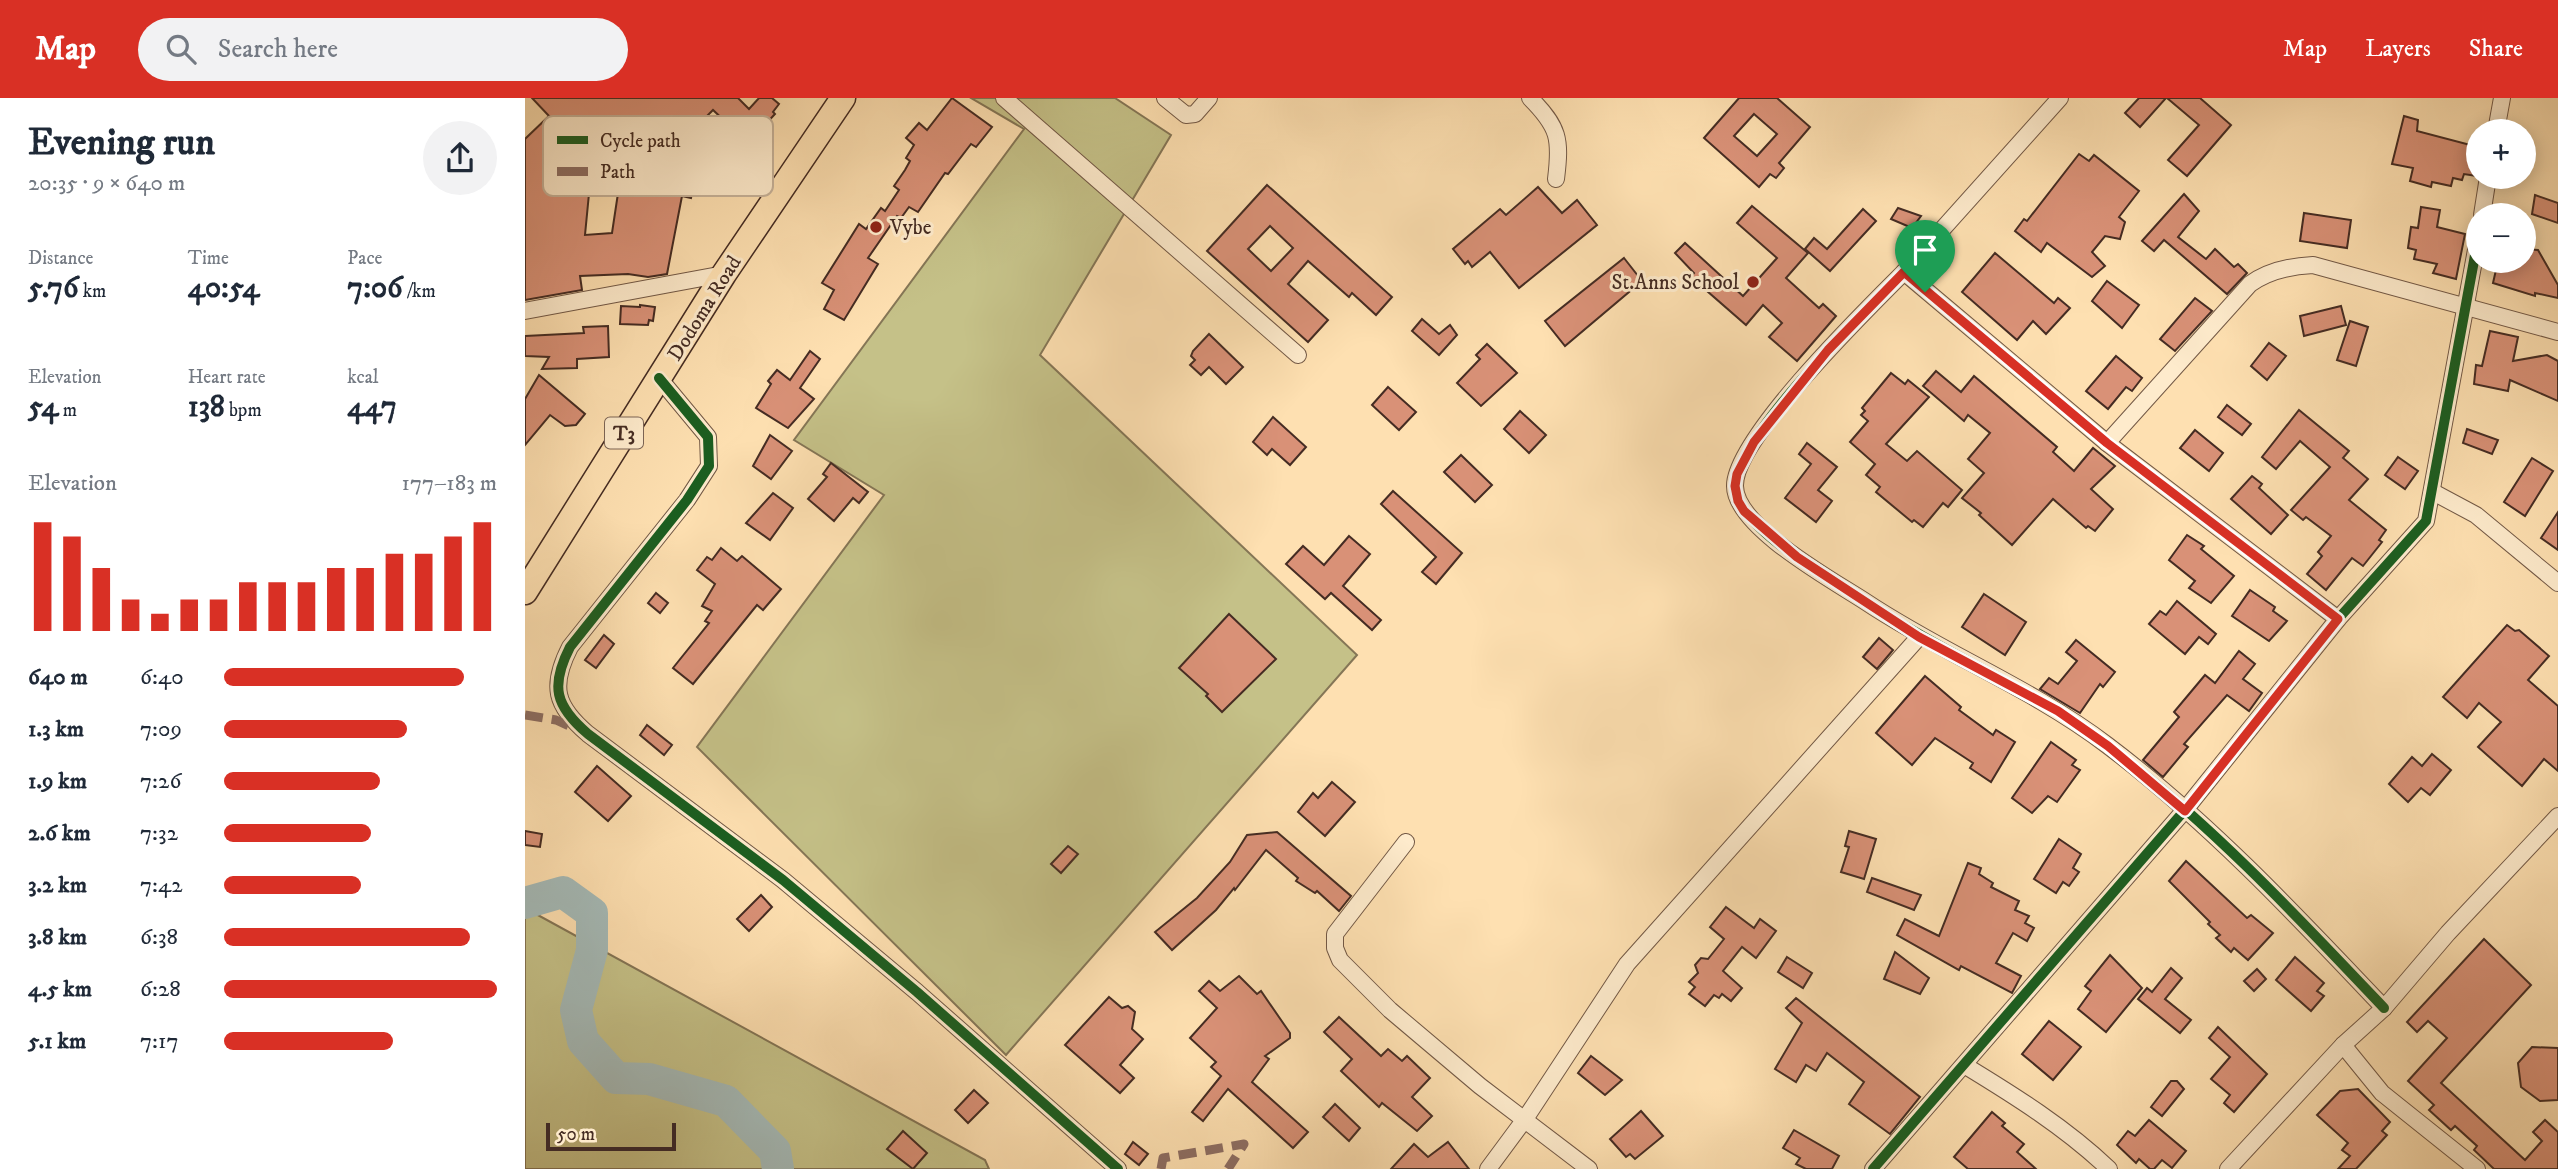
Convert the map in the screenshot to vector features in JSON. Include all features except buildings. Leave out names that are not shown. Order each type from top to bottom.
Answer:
[{"type":"highway","name":"Dodoma Road","points":[[525,592],[724,274],[843,98]]},
{"type":"street","points":[[1004,98],[1298,355]]},
{"type":"street","points":[[1165,98],[1186,115],[1195,114],[1209,98]]},
{"type":"street","points":[[1530,98],[1555,129],[1560,146],[1556,179]]},
{"type":"street","points":[[2060,98],[1904,272],[1828,350],[1775,415],[1744,459],[1735,486],[1744,511],[1797,557],[1919,637],[2058,711],[2108,746],[2185,811],[2278,897],[2384,1008]]},
{"type":"street","points":[[2498,119],[2502,98]]},
{"type":"street","points":[[2107,443],[2234,301],[2260,277],[2313,265],[2558,332]]},
{"type":"street","points":[[1904,272],[2107,443],[2338,619]]},
{"type":"street","points":[[1873,1169],[2185,811],[2338,619],[2425,521],[2433,492],[2472,273]]},
{"type":"street","points":[[525,311],[724,274]]},
{"type":"street","points":[[659,378],[708,437],[709,466],[687,500],[570,647],[561,665],[557,684],[563,706],[573,721],[588,734],[794,888],[1118,1169]]},
{"type":"street","points":[[2433,492],[2476,515],[2558,583]]},
{"type":"street","points":[[1488,1169],[1525,1119],[1627,964],[1919,637]]},
{"type":"street","points":[[2228,1169],[2343,1045],[2384,1008],[2558,816]]},
{"type":"street","points":[[1406,842],[1335,934],[1335,948],[1340,960],[1400,1018],[1589,1169]]},
{"type":"street","points":[[2343,1045],[2382,1093],[2471,1167]]},
{"type":"street","points":[[1964,1065],[2021,1100],[2087,1148],[2109,1169]]},
{"type":"shaded area","points":[[971,98],[1115,98],[1171,135],[1040,355],[1357,655],[1006,1055],[697,747],[884,495],[794,440],[1024,129]]},
{"type":"shaded area","points":[[525,908],[985,1160],[989,1169],[525,1169]]},
{"type":"waterway","points":[[525,903],[563,892],[592,913],[592,950],[576,1010],[583,1041],[616,1078],[649,1079],[726,1101],[775,1151],[778,1169]]},
{"type":"marked path","points":[[525,715],[556,720],[576,729]]},
{"type":"marked path","points":[[1161,1169],[1163,1158],[1244,1144],[1228,1169]]},
{"type":"cycle path","points":[[1904,272],[1834,343],[1756,438],[1740,465],[1735,486],[1739,502],[1768,535],[1810,567],[1896,621],[2049,706],[2107,745],[2217,838],[2384,1008]]},
{"type":"cycle path","points":[[1873,1169],[2184,811],[2338,619],[2426,521],[2472,273]]},
{"type":"cycle path","points":[[659,378],[708,437],[709,466],[687,500],[570,647],[558,684],[559,695],[568,714],[588,734],[783,880],[917,992],[1118,1169]]},
{"type":"place","name":"Vybe","points":[[876,227]]},
{"type":"place","name":"St.Anns School","points":[[1753,282]]},
{"type":"route","points":[[1904,272],[1925,292],[2107,443],[2338,619],[2185,811],[2108,746],[2058,711],[2013,684],[1919,637],[1797,557],[1744,511],[1738,501],[1735,486],[1737,474],[1754,442],[1828,350],[1904,272]]}]
